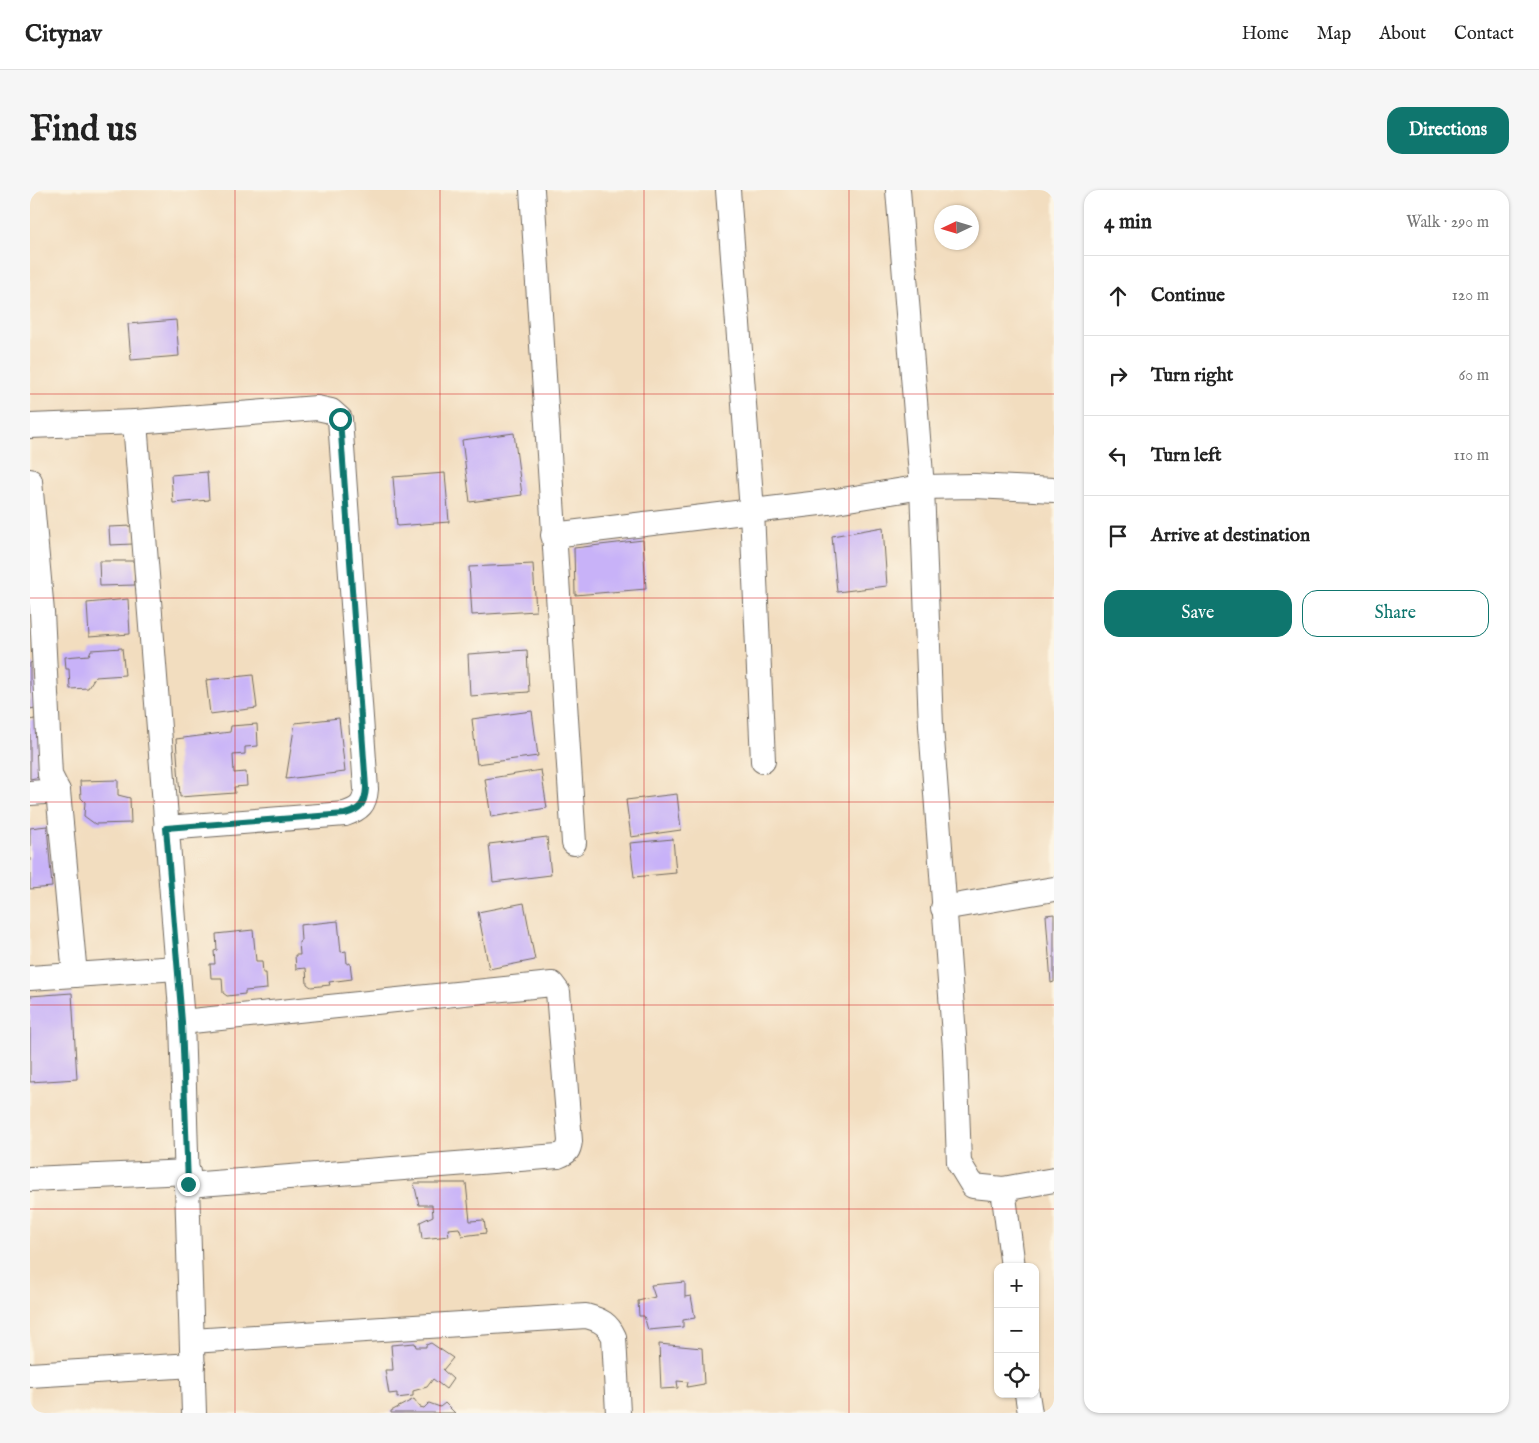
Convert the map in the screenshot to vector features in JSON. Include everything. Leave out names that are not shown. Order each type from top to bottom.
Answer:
[{"type":"street","points":[[532,190],[574,842]]},
{"type":"street","points":[[728,190],[752,511],[763,761]]},
{"type":"street","points":[[898,190],[922,486],[931,726],[943,908],[955,1049],[959,1163],[973,1186],[1004,1189],[1054,1180]]},
{"type":"street","points":[[30,426],[135,422],[317,408],[331,411],[340,419],[343,437],[366,788],[365,802],[357,811],[345,814],[166,828]]},
{"type":"street","points":[[135,422],[182,1022],[194,1413]]},
{"type":"street","points":[[30,480],[36,612],[50,775],[58,791],[75,975]]},
{"type":"street","points":[[554,535],[872,496],[922,486],[975,486],[1054,490]]},
{"type":"street","points":[[30,793],[58,791]]},
{"type":"street","points":[[943,908],[1054,889]]},
{"type":"street","points":[[30,978],[177,968]]},
{"type":"street","points":[[30,1179],[188,1178],[558,1156],[565,1154],[569,1148],[558,992],[552,984],[182,1022]]},
{"type":"street","points":[[1004,1189],[1013,1263]]},
{"type":"street","points":[[192,1341],[586,1316],[599,1319],[609,1326],[614,1337],[618,1413]]},
{"type":"street","points":[[30,1375],[193,1364]]},
{"type":"street","points":[[1028,1398],[1030,1413]]},
{"type":"building","points":[[176,320],[179,356],[131,360],[128,324]]},
{"type":"building","points":[[514,433],[522,495],[470,502],[462,440]]},
{"type":"building","points":[[207,472],[209,500],[173,503],[171,475]]},
{"type":"building","points":[[445,473],[449,522],[397,526],[393,477]]},
{"type":"building","points":[[132,526],[133,544],[110,545],[109,527]]},
{"type":"building","points":[[883,527],[887,586],[837,592],[832,536]]},
{"type":"building","points":[[643,540],[646,589],[575,595],[574,548]]},
{"type":"building","points":[[99,561],[134,561],[135,585],[100,586]]},
{"type":"building","points":[[533,564],[536,611],[472,615],[469,567]]},
{"type":"building","points":[[128,599],[130,634],[89,637],[87,603]]},
{"type":"building","points":[[122,648],[125,675],[95,677],[88,688],[70,689],[69,669],[66,669],[65,657],[89,655],[91,650]]},
{"type":"building","points":[[527,650],[529,692],[470,696],[468,654]]},
{"type":"building","points":[[33,662],[40,707],[30,709],[30,663]]},
{"type":"building","points":[[253,675],[257,708],[210,714],[206,680]]},
{"type":"building","points":[[532,711],[538,756],[477,764],[472,719]]},
{"type":"building","points":[[39,718],[50,775],[30,779],[30,720]]},
{"type":"building","points":[[339,718],[345,772],[286,779],[295,723]]},
{"type":"building","points":[[257,724],[258,746],[245,747],[245,754],[233,755],[234,773],[246,772],[247,786],[234,787],[235,793],[180,797],[176,739],[230,732],[231,726]]},
{"type":"building","points":[[541,770],[547,808],[491,817],[485,779]]},
{"type":"building","points":[[118,780],[118,795],[130,798],[131,823],[95,824],[84,816],[85,802],[81,798],[80,781]]},
{"type":"building","points":[[677,794],[681,830],[631,837],[626,800]]},
{"type":"building","points":[[47,826],[52,887],[30,889],[30,828]]},
{"type":"building","points":[[547,837],[551,875],[493,882],[489,844]]},
{"type":"building","points":[[673,839],[676,873],[634,877],[630,843]]},
{"type":"building","points":[[524,903],[535,960],[489,969],[478,912]]},
{"type":"building","points":[[1054,914],[1054,982],[1051,983],[1046,915]]},
{"type":"building","points":[[338,921],[341,952],[346,951],[347,964],[350,963],[352,979],[329,982],[330,985],[311,987],[307,984],[306,968],[296,969],[295,955],[300,955],[300,925]]},
{"type":"building","points":[[253,930],[256,961],[262,961],[263,973],[266,973],[267,989],[245,991],[245,994],[227,996],[223,993],[222,978],[211,978],[210,964],[215,964],[214,951],[217,950],[216,934]]},
{"type":"building","points":[[72,993],[77,1079],[30,1082],[30,996]]},
{"type":"building","points":[[414,1183],[466,1183],[470,1221],[484,1220],[486,1233],[462,1236],[459,1228],[448,1229],[449,1236],[422,1239],[420,1222],[433,1216],[432,1205],[419,1205]]},
{"type":"building","points":[[685,1282],[685,1297],[691,1296],[695,1318],[683,1320],[683,1327],[648,1330],[644,1316],[639,1316],[638,1301],[655,1297],[651,1285]]},
{"type":"building","points":[[415,1343],[416,1347],[426,1347],[426,1345],[431,1343],[453,1358],[443,1370],[453,1379],[446,1389],[433,1379],[427,1387],[413,1391],[413,1396],[397,1398],[397,1393],[389,1394],[385,1370],[393,1370],[391,1345]]},
{"type":"building","points":[[659,1344],[702,1348],[704,1384],[687,1387],[688,1382],[677,1381],[678,1388],[661,1389]]},
{"type":"building","points":[[414,1399],[420,1407],[424,1408],[429,1403],[440,1407],[445,1403],[455,1413],[391,1413],[391,1411]]},
{"type":"route","points":[[188,1184],[182,1022],[166,828],[345,814],[357,811],[365,802],[366,788],[343,437],[340,419]]}]
